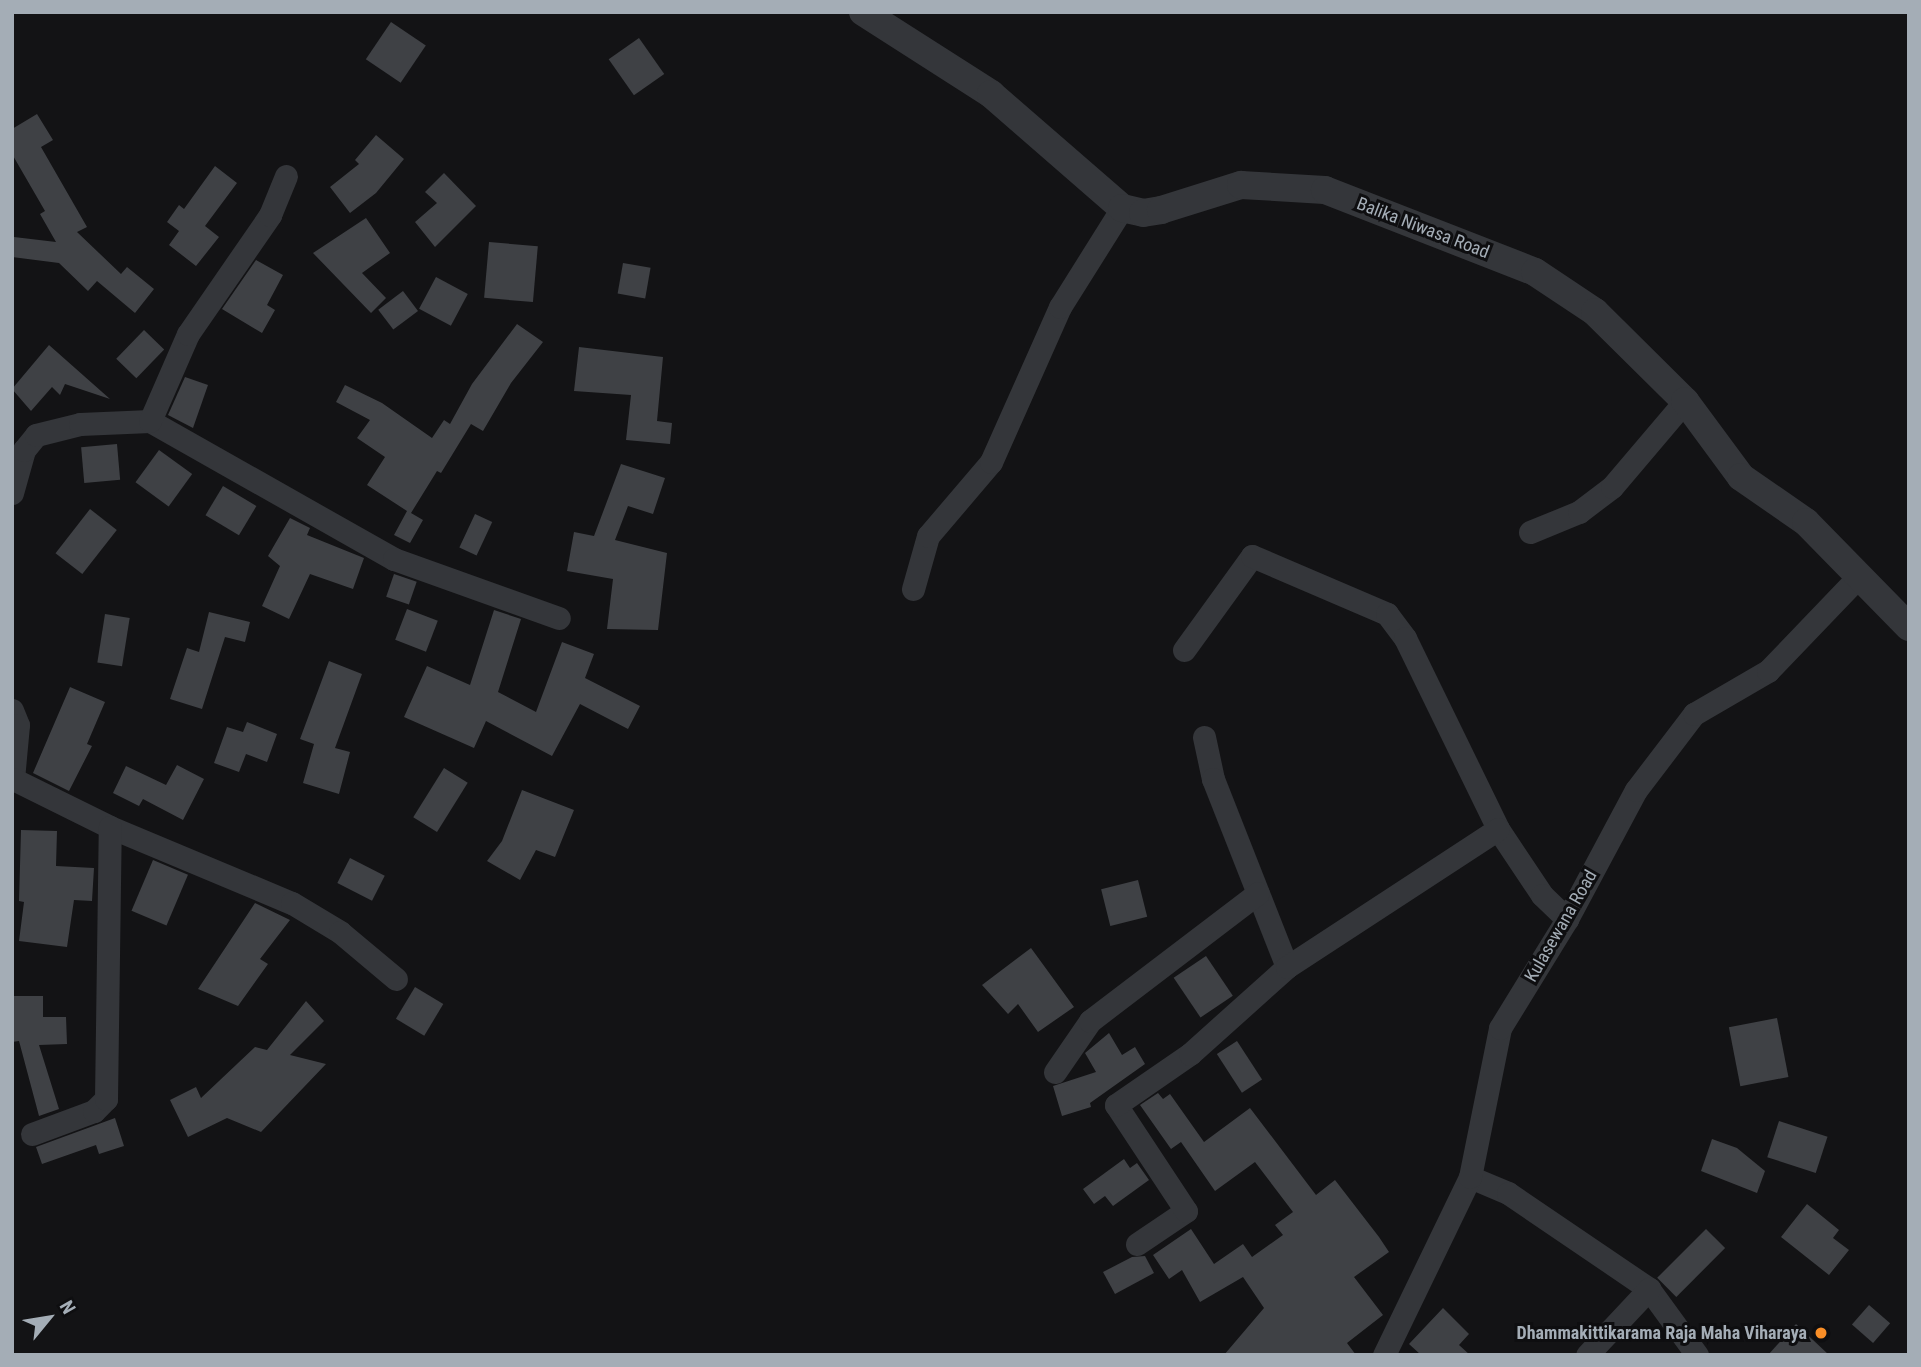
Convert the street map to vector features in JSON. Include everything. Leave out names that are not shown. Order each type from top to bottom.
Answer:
[{"type":"street","points":[[863,12],[991,94],[1122,208],[1060,307],[991,462],[928,536],[913,589]]},
{"type":"street","points":[[150,421],[188,334],[270,215],[286,176]]},
{"type":"street","name":"Balika Niwasa Road","points":[[1122,208],[1143,213],[1161,210],[1241,185],[1325,190],[1535,272],[1595,312],[1685,401],[1741,477],[1806,522],[1909,627]]},
{"type":"street","points":[[1530,531],[1579,512],[1612,487],[1685,401]]},
{"type":"street","points":[[12,493],[24,450],[36,435],[80,424],[150,421],[394,559],[559,618]]},
{"type":"street","points":[[1184,650],[1252,556],[1387,614],[1405,638],[1499,828],[1542,895],[1567,919]]},
{"type":"street","name":"Kulasewana Road","points":[[1384,1355],[1470,1177],[1500,1028],[1567,919],[1636,790],[1694,714],[1768,671],[1859,576]]},
{"type":"street","points":[[12,710],[18,725],[13,789],[292,903],[340,932],[396,979]]},
{"type":"street","points":[[1204,737],[1213,779],[1287,967]]},
{"type":"street","points":[[32,1134],[94,1111],[106,1099],[110,827]]},
{"type":"street","points":[[1137,1244],[1186,1211],[1116,1105],[1190,1054],[1287,967],[1499,828]]},
{"type":"street","points":[[1055,1072],[1090,1021],[1258,893]]},
{"type":"street","points":[[1470,1177],[1508,1193],[1649,1289],[1696,1355]]},
{"type":"street","points":[[1587,1355],[1649,1289]]},
{"type":"building","points":[[391,22],[426,45],[401,83],[366,59]]},
{"type":"building","points":[[639,38],[664,74],[634,95],[609,59]]},
{"type":"building","points":[[37,114],[53,140],[41,147],[87,227],[77,232],[121,274],[127,267],[154,289],[135,313],[97,281],[88,291],[59,263],[12,257],[14,237],[56,242],[40,214],[45,211],[12,154],[12,129]]},
{"type":"building","points":[[376,135],[404,159],[376,193],[350,213],[330,187],[359,164],[355,160]]},
{"type":"building","points":[[215,166],[237,183],[205,226],[219,237],[196,266],[169,245],[179,231],[167,222],[179,205],[184,209]]},
{"type":"building","points":[[444,173],[476,206],[435,247],[415,222],[437,203],[425,192]]},
{"type":"building","points":[[366,218],[390,253],[362,273],[386,298],[371,313],[313,253]]},
{"type":"building","points":[[489,242],[538,246],[533,302],[484,298]]},
{"type":"building","points":[[256,260],[283,275],[267,305],[275,310],[262,333],[222,309]]},
{"type":"building","points":[[623,263],[651,268],[645,298],[618,294]]},
{"type":"building","points":[[436,277],[468,294],[451,326],[419,309]]},
{"type":"building","points":[[403,291],[418,311],[393,330],[378,310]]},
{"type":"building","points":[[517,324],[543,342],[511,383],[483,431],[471,424],[441,473],[437,471],[411,513],[423,520],[410,543],[394,535],[407,511],[367,485],[385,457],[357,438],[370,420],[336,402],[345,385],[382,403],[432,438],[444,420],[450,424],[472,384]]},
{"type":"building","points":[[144,330],[164,349],[136,378],[116,359]]},
{"type":"building","points":[[49,345],[110,399],[65,384],[60,395],[52,387],[31,411],[12,389]]},
{"type":"building","points":[[579,347],[663,357],[657,421],[672,423],[670,444],[626,440],[631,395],[574,391]]},
{"type":"building","points":[[185,377],[208,385],[193,428],[168,415]]},
{"type":"building","points":[[117,444],[120,480],[84,483],[81,447]]},
{"type":"building","points":[[159,450],[192,474],[169,506],[135,482]]},
{"type":"building","points":[[621,464],[665,478],[653,514],[628,506],[615,540],[667,553],[658,630],[607,629],[613,579],[567,571],[574,532],[594,536]]},
{"type":"building","points":[[223,486],[256,506],[239,535],[205,515]]},
{"type":"building","points":[[90,509],[117,530],[82,574],[56,553]]},
{"type":"building","points":[[475,514],[492,522],[477,556],[459,548]]},
{"type":"building","points":[[290,518],[310,528],[307,535],[364,558],[353,589],[310,574],[289,619],[262,606],[280,566],[268,556]]},
{"type":"building","points":[[394,574],[417,582],[409,605],[386,597]]},
{"type":"building","points":[[407,609],[438,621],[426,652],[395,640]]},
{"type":"building","points":[[494,610],[521,619],[498,692],[536,712],[562,642],[594,654],[585,678],[640,706],[628,729],[580,704],[552,756],[486,721],[474,748],[404,717],[427,666],[470,685]]},
{"type":"building","points":[[209,612],[250,622],[245,642],[225,637],[202,709],[170,699],[187,648],[199,652]]},
{"type":"building","points":[[105,614],[130,618],[122,666],[97,662]]},
{"type":"building","points":[[329,661],[362,674],[335,748],[350,752],[339,794],[303,783],[314,744],[300,739]]},
{"type":"building","points":[[70,687],[105,702],[87,744],[92,746],[69,791],[33,773]]},
{"type":"building","points":[[247,722],[277,734],[267,762],[246,754],[239,772],[214,763],[227,727],[243,732]]},
{"type":"building","points":[[177,765],[204,779],[183,820],[143,799],[139,806],[113,793],[126,766],[166,785]]},
{"type":"building","points":[[444,768],[468,783],[437,832],[413,817]]},
{"type":"building","points":[[522,790],[574,810],[555,857],[536,850],[520,880],[487,861],[502,841]]},
{"type":"building","points":[[21,830],[57,831],[56,866],[94,868],[92,901],[74,900],[67,947],[19,941],[24,902],[19,901]]},
{"type":"building","points":[[350,858],[385,876],[372,901],[337,883]]},
{"type":"building","points":[[153,860],[188,875],[166,925],[132,911]]},
{"type":"building","points":[[1138,880],[1147,917],[1110,926],[1101,889]]},
{"type":"building","points":[[255,903],[290,920],[260,959],[268,964],[238,1006],[198,989]]},
{"type":"building","points":[[1031,948],[1074,1007],[1038,1032],[1018,1004],[1008,1014],[982,985]]},
{"type":"building","points":[[1206,956],[1233,996],[1201,1018],[1174,978]]},
{"type":"building","points":[[415,987],[443,1004],[424,1036],[396,1019]]},
{"type":"building","points":[[12,996],[43,996],[43,1017],[66,1017],[67,1044],[39,1045],[59,1109],[39,1116],[19,1041],[12,1042]]},
{"type":"building","points":[[306,1001],[324,1021],[290,1055],[326,1064],[261,1132],[227,1118],[188,1137],[170,1100],[196,1087],[201,1098],[255,1047],[267,1050]]},
{"type":"building","points":[[1777,1018],[1788,1077],[1740,1086],[1729,1027]]},
{"type":"building","points":[[1109,1033],[1122,1055],[1135,1047],[1145,1064],[1090,1103],[1091,1107],[1062,1116],[1053,1086],[1096,1072],[1085,1053]]},
{"type":"building","points":[[1237,1041],[1262,1080],[1242,1093],[1217,1054]]},
{"type":"building","points":[[1158,1093],[1163,1099],[1170,1094],[1204,1142],[1250,1108],[1316,1195],[1335,1180],[1379,1237],[1389,1252],[1354,1277],[1383,1315],[1347,1343],[1356,1355],[1224,1355],[1264,1308],[1243,1277],[1200,1302],[1182,1270],[1169,1279],[1153,1255],[1191,1229],[1214,1264],[1243,1244],[1252,1257],[1283,1235],[1275,1225],[1293,1212],[1255,1162],[1215,1191],[1181,1142],[1171,1149],[1140,1105]]},
{"type":"building","points":[[115,1118],[124,1146],[99,1154],[96,1145],[42,1164],[36,1147]]},
{"type":"building","points":[[1779,1121],[1828,1137],[1816,1173],[1767,1157]]},
{"type":"building","points":[[1712,1139],[1737,1148],[1765,1171],[1757,1193],[1701,1171]]},
{"type":"building","points":[[1124,1159],[1130,1168],[1137,1163],[1149,1180],[1113,1206],[1105,1196],[1094,1204],[1083,1189]]},
{"type":"building","points":[[1807,1204],[1839,1230],[1833,1238],[1849,1250],[1829,1275],[1781,1237]]},
{"type":"building","points":[[1706,1229],[1725,1248],[1676,1297],[1657,1278]]},
{"type":"building","points":[[1145,1256],[1154,1273],[1115,1294],[1103,1272],[1132,1257]]},
{"type":"building","points":[[1869,1305],[1890,1323],[1873,1343],[1852,1325]]},
{"type":"building","points":[[1443,1308],[1469,1334],[1459,1345],[1470,1355],[1421,1355],[1409,1344]]},
{"type":"building","points":[[1796,1324],[1829,1355],[1768,1355]]},
{"type":"place","name":"Dhammakittikarama Raja Maha Viharaya","points":[[1821,1333]]}]
